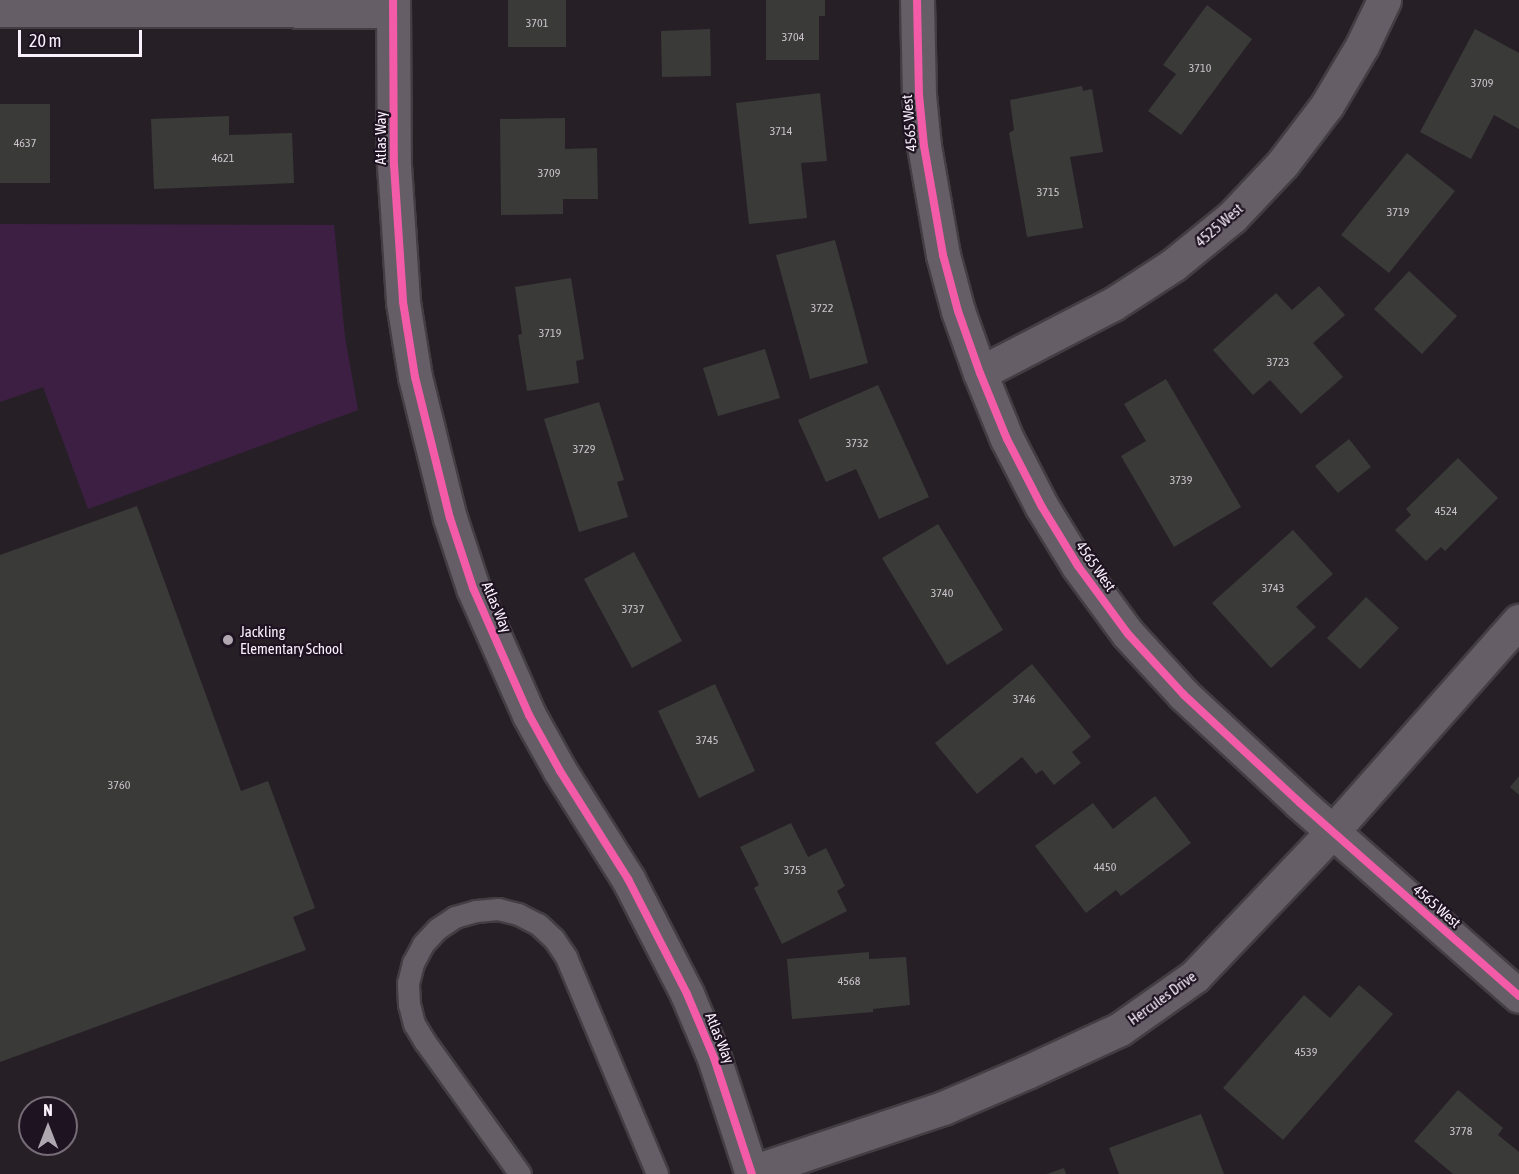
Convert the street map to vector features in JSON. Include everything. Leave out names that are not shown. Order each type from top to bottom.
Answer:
[{"type":"street","name":"4565 West","points":[[917,0],[919,95],[932,197],[943,255],[958,310],[980,373],[1007,439],[1042,507],[1078,566],[1128,634],[1184,695],[1332,831],[1519,996]]},
{"type":"street","name":"4525 West","points":[[980,373],[1113,304],[1173,264],[1232,217],[1283,163],[1327,105],[1362,46],[1384,0]]},
{"type":"street","points":[[0,10],[132,5],[393,5]]},
{"type":"street","name":"Atlas Way","points":[[393,5],[394,165],[403,302],[415,376],[450,518],[474,588],[529,715],[560,771],[628,879],[682,985],[714,1058],[749,1173]]},
{"type":"street","name":"Hercules Drive","points":[[749,1173],[943,1108],[1120,1029],[1195,976],[1332,831],[1519,621]]},
{"type":"lane","points":[[520,1174],[425,1042],[414,1024],[409,1004],[408,983],[413,963],[423,944],[437,929],[455,917],[476,910],[498,909],[518,914],[538,924],[554,939],[566,957],[657,1174]]},
{"type":"shaded area","points":[[0,224],[334,225],[345,337],[358,410],[88,509],[43,387],[0,402]]},
{"type":"building","points":[[508,0],[566,0],[566,47],[508,47]]},
{"type":"building","points":[[766,0],[825,0],[825,16],[819,16],[819,60],[766,60]]},
{"type":"building","points":[[1207,5],[1252,39],[1181,135],[1148,111],[1176,74],[1163,65]]},
{"type":"building","points":[[710,29],[711,76],[662,77],[661,31]]},
{"type":"building","points":[[1475,29],[1519,53],[1519,129],[1494,115],[1471,159],[1420,132]]},
{"type":"building","points":[[1082,86],[1083,91],[1092,89],[1103,152],[1070,157],[1083,228],[1027,237],[1009,133],[1014,130],[1010,100]]},
{"type":"building","points":[[820,93],[827,161],[801,163],[807,218],[749,224],[736,103]]},
{"type":"building","points":[[0,104],[50,104],[50,183],[0,183]]},
{"type":"building","points":[[229,116],[229,135],[292,133],[294,183],[154,189],[151,119]]},
{"type":"building","points":[[565,118],[565,149],[597,148],[598,199],[563,199],[563,214],[501,215],[500,119]]},
{"type":"building","points":[[1407,153],[1455,191],[1389,273],[1341,235]]},
{"type":"building","points":[[835,240],[868,363],[810,379],[776,255]]},
{"type":"building","points":[[1409,271],[1457,316],[1422,354],[1374,309]]},
{"type":"building","points":[[571,278],[584,359],[576,361],[579,383],[527,391],[518,335],[522,334],[515,287]]},
{"type":"building","points":[[1319,286],[1345,315],[1313,343],[1343,377],[1301,414],[1270,380],[1253,395],[1213,350],[1276,293],[1292,310]]},
{"type":"building","points":[[765,349],[780,398],[718,416],[703,368]]},
{"type":"building","points":[[1166,379],[1241,507],[1174,547],[1121,456],[1146,441],[1124,404]]},
{"type":"building","points":[[878,385],[929,497],[879,519],[856,469],[826,482],[798,420]]},
{"type":"building","points":[[599,402],[624,480],[617,482],[628,517],[579,532],[544,419]]},
{"type":"building","points":[[1349,439],[1371,467],[1338,493],[1315,466]]},
{"type":"building","points":[[1458,458],[1498,498],[1445,551],[1441,547],[1426,561],[1395,530],[1411,515],[1406,509]]},
{"type":"building","points":[[137,506],[241,791],[268,781],[315,908],[293,917],[306,950],[0,1062],[0,555]]},
{"type":"building","points":[[938,524],[1003,630],[947,665],[882,558]]},
{"type":"building","points":[[1293,530],[1333,574],[1296,607],[1316,627],[1271,668],[1212,603]]},
{"type":"building","points":[[634,552],[682,641],[632,668],[584,579]]},
{"type":"building","points":[[1366,597],[1399,628],[1360,669],[1327,638]]},
{"type":"building","points":[[1032,664],[1091,737],[1072,752],[1081,763],[1054,785],[1042,770],[1036,774],[1022,757],[977,794],[935,743]]},
{"type":"building","points":[[715,684],[755,771],[699,798],[658,711]]},
{"type":"building","points":[[1519,776],[1519,795],[1510,787]]},
{"type":"building","points":[[1155,796],[1191,843],[1121,896],[1116,890],[1086,913],[1035,846],[1093,803],[1113,829]]},
{"type":"building","points":[[791,823],[808,857],[826,848],[845,886],[837,891],[847,911],[782,944],[754,888],[759,885],[740,847]]},
{"type":"building","points":[[869,952],[869,959],[906,957],[910,1005],[873,1009],[873,1012],[792,1019],[787,959]]},
{"type":"building","points":[[1359,985],[1393,1014],[1283,1140],[1223,1088],[1304,995],[1330,1018]]},
{"type":"building","points":[[1458,1090],[1503,1128],[1498,1135],[1519,1152],[1519,1174],[1453,1174],[1414,1141]]},
{"type":"building","points":[[1201,1114],[1224,1174],[1119,1174],[1109,1148]]},
{"type":"building","points":[[1064,1168],[1066,1174],[1047,1174]]},
{"type":"cycle path","points":[[393,0],[394,165],[403,302],[415,377],[450,518],[473,588],[529,715],[560,771],[628,879],[687,994],[714,1058],[752,1174]]},
{"type":"cycle path","points":[[917,0],[919,95],[924,146],[943,255],[958,311],[980,373],[1007,439],[1042,507],[1078,566],[1128,634],[1184,695],[1299,802],[1519,996]]},
{"type":"place","name":"Jackling Elementary School","points":[[228,640]]}]
